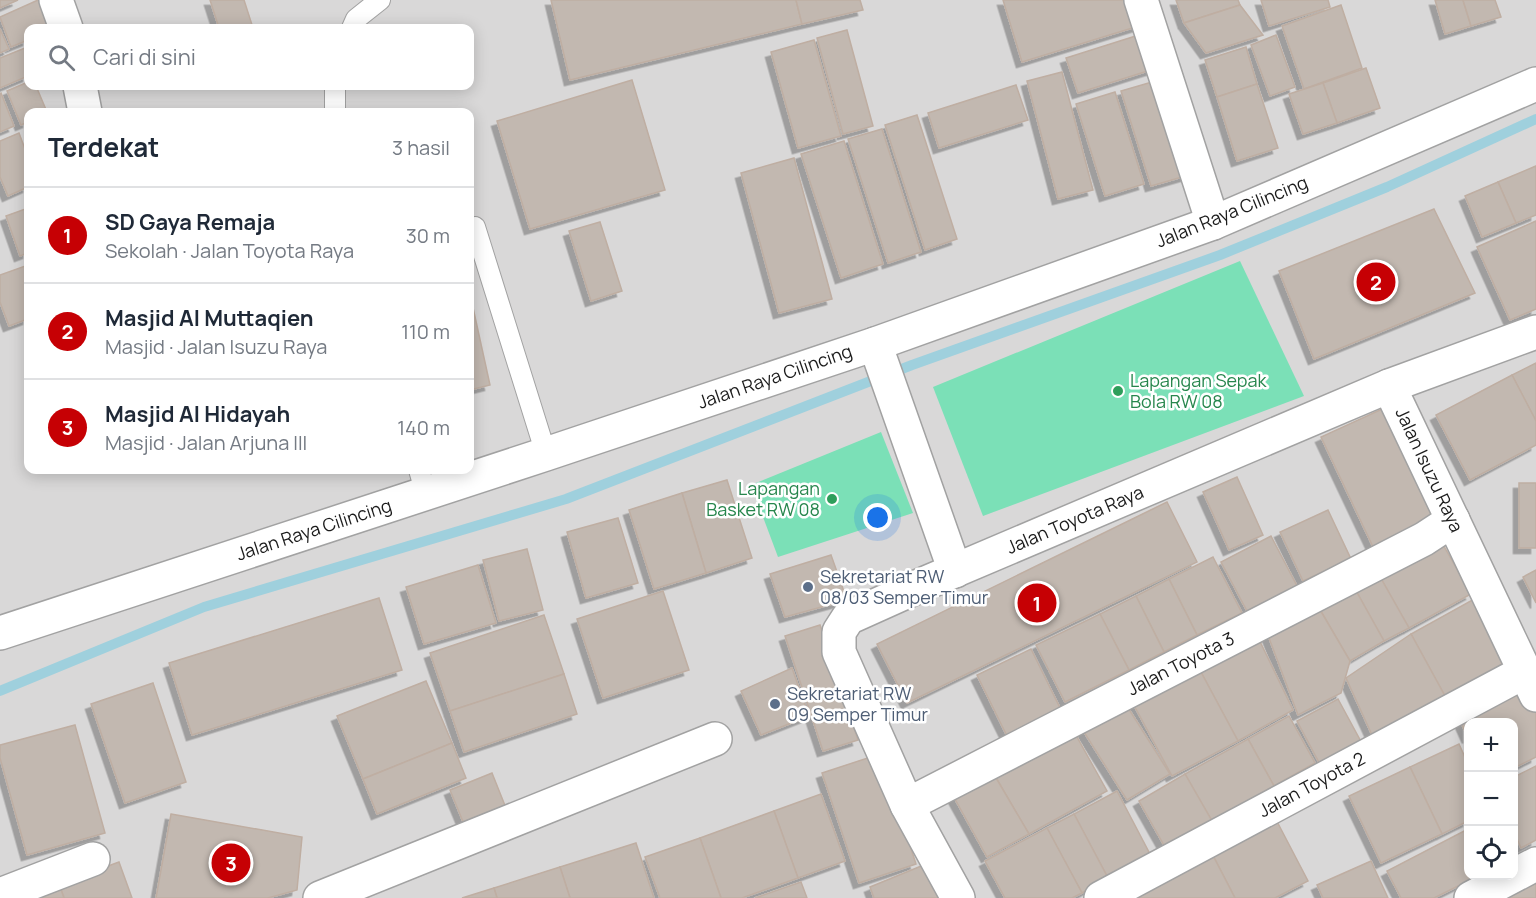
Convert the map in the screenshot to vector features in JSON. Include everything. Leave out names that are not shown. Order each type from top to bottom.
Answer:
[{"type":"street","points":[[56,0],[65,24]]},
{"type":"street","points":[[1141,0],[1213,223]]},
{"type":"street","name":"Jalan Raya Cilincing","points":[[474,470],[546,454],[879,354],[1213,223],[1536,84]]},
{"type":"street","points":[[81,90],[84,108]]},
{"type":"street","name":"Jalan Isuzu Raya","points":[[1530,684],[1389,386],[1536,332]]},
{"type":"street","points":[[879,354],[955,571]]},
{"type":"street","name":"Jalan Toyota Raya","points":[[958,898],[908,805],[839,652],[839,632],[848,618],[1389,386]]},
{"type":"street","name":"Jalan Raya Cilincing","points":[[0,633],[422,482],[457,474]]},
{"type":"street","name":"Jalan Toyota 3","points":[[908,805],[1424,539],[1453,520]]},
{"type":"street","name":"Jalan Toyota 2","points":[[1101,898],[1530,684]]},
{"type":"street","points":[[337,894],[714,739]]},
{"type":"street","points":[[0,895],[93,859]]},
{"type":"street","points":[[1471,898],[1536,864]]},
{"type":"lane","points":[[354,24],[356,19],[380,0]]},
{"type":"lane","points":[[335,90],[335,108]]},
{"type":"lane","points":[[475,227],[546,454]]},
{"type":"shaded area","points":[[0,0],[1536,0],[1536,898],[0,898]]},
{"type":"green space","name":"Lapangan Sepak Bola RW 08","points":[[1240,261],[1304,396],[983,516],[933,387]]},
{"type":"green space","name":"Lapangan Basket RW 08","points":[[881,432],[913,513],[778,557],[751,485]]},
{"type":"building","points":[[0,0],[18,0],[0,8]]},
{"type":"building","points":[[38,0],[48,24],[24,24],[24,42],[11,47],[0,17]]},
{"type":"building","points":[[210,0],[244,0],[252,24],[218,24]]},
{"type":"building","points":[[551,0],[796,0],[802,24],[570,80]]},
{"type":"building","points":[[796,0],[860,0],[863,10],[802,24]]},
{"type":"building","points":[[1003,0],[1134,0],[1142,25],[1022,62]]},
{"type":"building","points":[[1176,0],[1238,0],[1240,5],[1184,23]]},
{"type":"building","points":[[1261,0],[1328,0],[1330,7],[1269,26]]},
{"type":"building","points":[[1435,0],[1463,0],[1471,26],[1445,34]]},
{"type":"building","points":[[1463,0],[1495,0],[1501,17],[1471,26]]},
{"type":"building","points":[[1240,5],[1263,35],[1206,53],[1184,23]]},
{"type":"building","points":[[1341,5],[1362,68],[1304,89],[1282,26]]},
{"type":"building","points":[[0,29],[9,49],[0,53]]},
{"type":"building","points":[[847,30],[873,126],[843,134],[817,38]]},
{"type":"building","points":[[1142,34],[1154,69],[1078,93],[1066,58]]},
{"type":"building","points":[[1276,35],[1295,87],[1270,96],[1251,45]]},
{"type":"building","points":[[814,40],[841,136],[798,148],[771,52]]},
{"type":"building","points":[[1246,47],[1257,84],[1217,97],[1205,60]]},
{"type":"building","points":[[24,48],[24,78],[0,88],[0,58]]},
{"type":"building","points":[[1366,68],[1380,108],[1337,123],[1323,83]]},
{"type":"building","points":[[1062,72],[1093,190],[1058,199],[1027,81]]},
{"type":"building","points":[[632,80],[665,190],[530,229],[497,121]]},
{"type":"building","points":[[1159,80],[1189,175],[1151,186],[1121,91]]},
{"type":"building","points":[[1323,83],[1337,123],[1303,134],[1289,94]]},
{"type":"building","points":[[24,84],[24,90],[38,90],[45,108],[24,108],[24,124],[21,125],[7,91]]},
{"type":"building","points":[[1257,84],[1278,148],[1237,161],[1217,97]]},
{"type":"building","points":[[1016,85],[1028,120],[939,148],[928,113]]},
{"type":"building","points":[[1115,92],[1144,184],[1105,196],[1076,104]]},
{"type":"building","points":[[0,94],[14,126],[0,132]]},
{"type":"building","points":[[917,115],[957,239],[925,250],[885,125]]},
{"type":"building","points":[[882,129],[921,252],[888,263],[848,139]]},
{"type":"building","points":[[19,133],[24,146],[24,189],[8,196],[0,177],[0,141]]},
{"type":"building","points":[[844,141],[883,264],[841,278],[801,154]]},
{"type":"building","points":[[794,158],[832,299],[779,313],[741,173]]},
{"type":"building","points":[[1536,166],[1536,215],[1516,223],[1498,182]]},
{"type":"building","points":[[1498,182],[1516,223],[1482,237],[1465,196]]},
{"type":"building","points":[[24,209],[24,254],[20,256],[6,216]]},
{"type":"building","points":[[1434,209],[1475,293],[1314,359],[1279,271]]},
{"type":"building","points":[[1536,221],[1536,309],[1510,320],[1477,247]]},
{"type":"building","points":[[600,222],[622,291],[591,301],[569,231]]},
{"type":"building","points":[[24,266],[24,320],[9,326],[0,302],[0,275]]},
{"type":"building","points":[[474,312],[490,385],[474,389]]},
{"type":"building","points":[[1536,363],[1536,421],[1512,375]]},
{"type":"building","points":[[1512,375],[1536,421],[1536,445],[1470,480],[1436,415]]},
{"type":"building","points":[[1393,404],[1445,517],[1374,549],[1321,437]]},
{"type":"building","points":[[1237,477],[1263,535],[1229,550],[1203,492]]},
{"type":"building","points":[[727,480],[752,558],[706,573],[682,493]]},
{"type":"building","points":[[1519,483],[1536,483],[1536,548],[1519,548]]},
{"type":"building","points":[[682,493],[706,573],[654,589],[629,510]]},
{"type":"building","points":[[1167,502],[1197,562],[907,703],[877,644]]},
{"type":"building","points":[[1328,510],[1351,559],[1303,581],[1280,532]]},
{"type":"building","points":[[618,518],[638,583],[586,598],[567,532]]},
{"type":"building","points":[[1271,536],[1297,586],[1247,611],[1221,562]]},
{"type":"building","points":[[1441,541],[1471,594],[1409,628],[1379,575]]},
{"type":"building","points":[[527,549],[543,610],[499,621],[483,560]]},
{"type":"building","name":"Sekretariat RW 08/03 Semper Timur","points":[[831,555],[847,600],[785,617],[770,574]]},
{"type":"building","points":[[1213,557],[1242,613],[1197,635],[1169,579]]},
{"type":"building","points":[[478,565],[496,623],[424,644],[406,587]]},
{"type":"building","points":[[1536,570],[1536,603],[1523,577]]},
{"type":"building","points":[[1379,575],[1409,628],[1384,641],[1355,589]]},
{"type":"building","points":[[1169,579],[1197,635],[1164,652],[1136,596]]},
{"type":"building","points":[[1355,589],[1384,641],[1350,661],[1319,608]]},
{"type":"building","points":[[663,591],[689,670],[603,698],[577,619]]},
{"type":"building","points":[[1136,596],[1164,652],[1129,670],[1100,614]]},
{"type":"building","points":[[379,598],[402,670],[192,735],[169,663]]},
{"type":"building","points":[[1476,598],[1516,671],[1451,707],[1411,634]]},
{"type":"building","points":[[1319,608],[1350,661],[1341,693],[1298,715],[1266,630]]},
{"type":"building","points":[[1100,614],[1129,670],[1065,702],[1036,645]]},
{"type":"building","points":[[544,615],[564,674],[450,711],[430,653]]},
{"type":"building","points":[[820,625],[858,740],[823,751],[785,636]]},
{"type":"building","points":[[1254,629],[1293,710],[1238,741],[1195,661]]},
{"type":"building","points":[[1411,634],[1451,707],[1377,746],[1346,678]]},
{"type":"building","points":[[1031,649],[1062,712],[1008,738],[977,675]]},
{"type":"building","points":[[1195,661],[1238,741],[1172,776],[1129,696]]},
{"type":"building","name":"Sekretariat RW 09 Semper Timur","points":[[792,668],[809,716],[761,735],[741,691]]},
{"type":"building","points":[[564,674],[577,714],[464,752],[450,711]]},
{"type":"building","points":[[426,681],[452,743],[363,779],[337,716]]},
{"type":"building","points":[[153,683],[186,782],[125,803],[91,704]]},
{"type":"building","points":[[1529,685],[1536,700],[1536,757],[1518,766],[1518,718],[1464,718],[1464,729],[1459,718]]},
{"type":"building","points":[[1338,699],[1365,749],[1323,770],[1297,721]]},
{"type":"building","points":[[1125,703],[1170,774],[1127,800],[1082,729]]},
{"type":"building","points":[[1289,716],[1315,763],[1274,786],[1248,739]]},
{"type":"building","points":[[75,725],[105,833],[27,855],[0,758],[0,745]]},
{"type":"building","points":[[1072,728],[1107,791],[1029,834],[992,771]]},
{"type":"building","points":[[1248,739],[1274,786],[1212,821],[1185,774]]},
{"type":"building","points":[[452,743],[466,778],[377,814],[363,779]]},
{"type":"building","points":[[1459,744],[1464,755],[1464,823],[1442,834],[1410,767]]},
{"type":"building","points":[[880,754],[916,864],[859,883],[822,773]]},
{"type":"building","points":[[1536,766],[1536,840],[1521,848],[1518,841],[1518,775]]},
{"type":"building","points":[[1410,767],[1442,834],[1381,863],[1349,796]]},
{"type":"building","points":[[992,771],[1029,834],[987,857],[950,790]]},
{"type":"building","points":[[492,773],[508,813],[466,829],[450,790]]},
{"type":"building","points":[[1185,774],[1212,821],[1165,847],[1139,801]]},
{"type":"building","points":[[1117,791],[1151,856],[1108,878],[1074,814]]},
{"type":"building","points":[[821,794],[845,861],[798,878],[774,811]]},
{"type":"building","points":[[1271,810],[1308,881],[1275,898],[1235,898],[1207,844]]},
{"type":"building","points":[[774,811],[798,878],[742,898],[721,898],[700,838]]},
{"type":"building","points":[[171,814],[302,837],[297,890],[268,898],[156,898]]},
{"type":"building","points":[[1074,814],[1108,878],[1082,893],[1047,828]]},
{"type":"building","points":[[1047,828],[1082,893],[1072,898],[1005,898],[985,861]]},
{"type":"building","points":[[1464,831],[1464,880],[1470,880],[1434,898],[1401,898],[1387,871]]},
{"type":"building","points":[[700,838],[721,898],[660,898],[645,857]]},
{"type":"building","points":[[636,843],[654,898],[570,898],[560,867]]},
{"type":"building","points":[[1207,844],[1235,898],[1117,898]]},
{"type":"building","points":[[1371,861],[1388,898],[1323,898],[1317,885]]},
{"type":"building","points":[[119,862],[132,898],[64,898],[59,884]]},
{"type":"building","points":[[931,862],[946,898],[874,898],[870,887]]},
{"type":"building","points":[[560,867],[570,898],[497,898],[494,888]]},
{"type":"building","points":[[801,882],[807,898],[755,898]]},
{"type":"building","points":[[1536,883],[1536,898],[1501,898]]},
{"type":"building","points":[[59,884],[64,898],[33,898]]},
{"type":"building","points":[[494,888],[497,898],[462,898]]},
{"type":"waterway","points":[[0,691],[204,607],[566,499],[912,365],[1220,255],[1387,187],[1536,119]]},
{"type":"place","name":"Masjid Al Muttaqien","points":[[1376,282]]},
{"type":"place","name":"Lapangan Sepak Bola RW 08","points":[[1118,391]]},
{"type":"place","name":"Lapangan Basket RW 08","points":[[832,499]]},
{"type":"place","name":"Sekretariat RW 08/03 Semper Timur","points":[[808,587]]},
{"type":"place","name":"SD Gaya Remaja","points":[[1037,603]]},
{"type":"place","name":"Sekretariat RW 09 Semper Timur","points":[[775,704]]},
{"type":"place","name":"Masjid Al Hidayah","points":[[231,863]]}]
